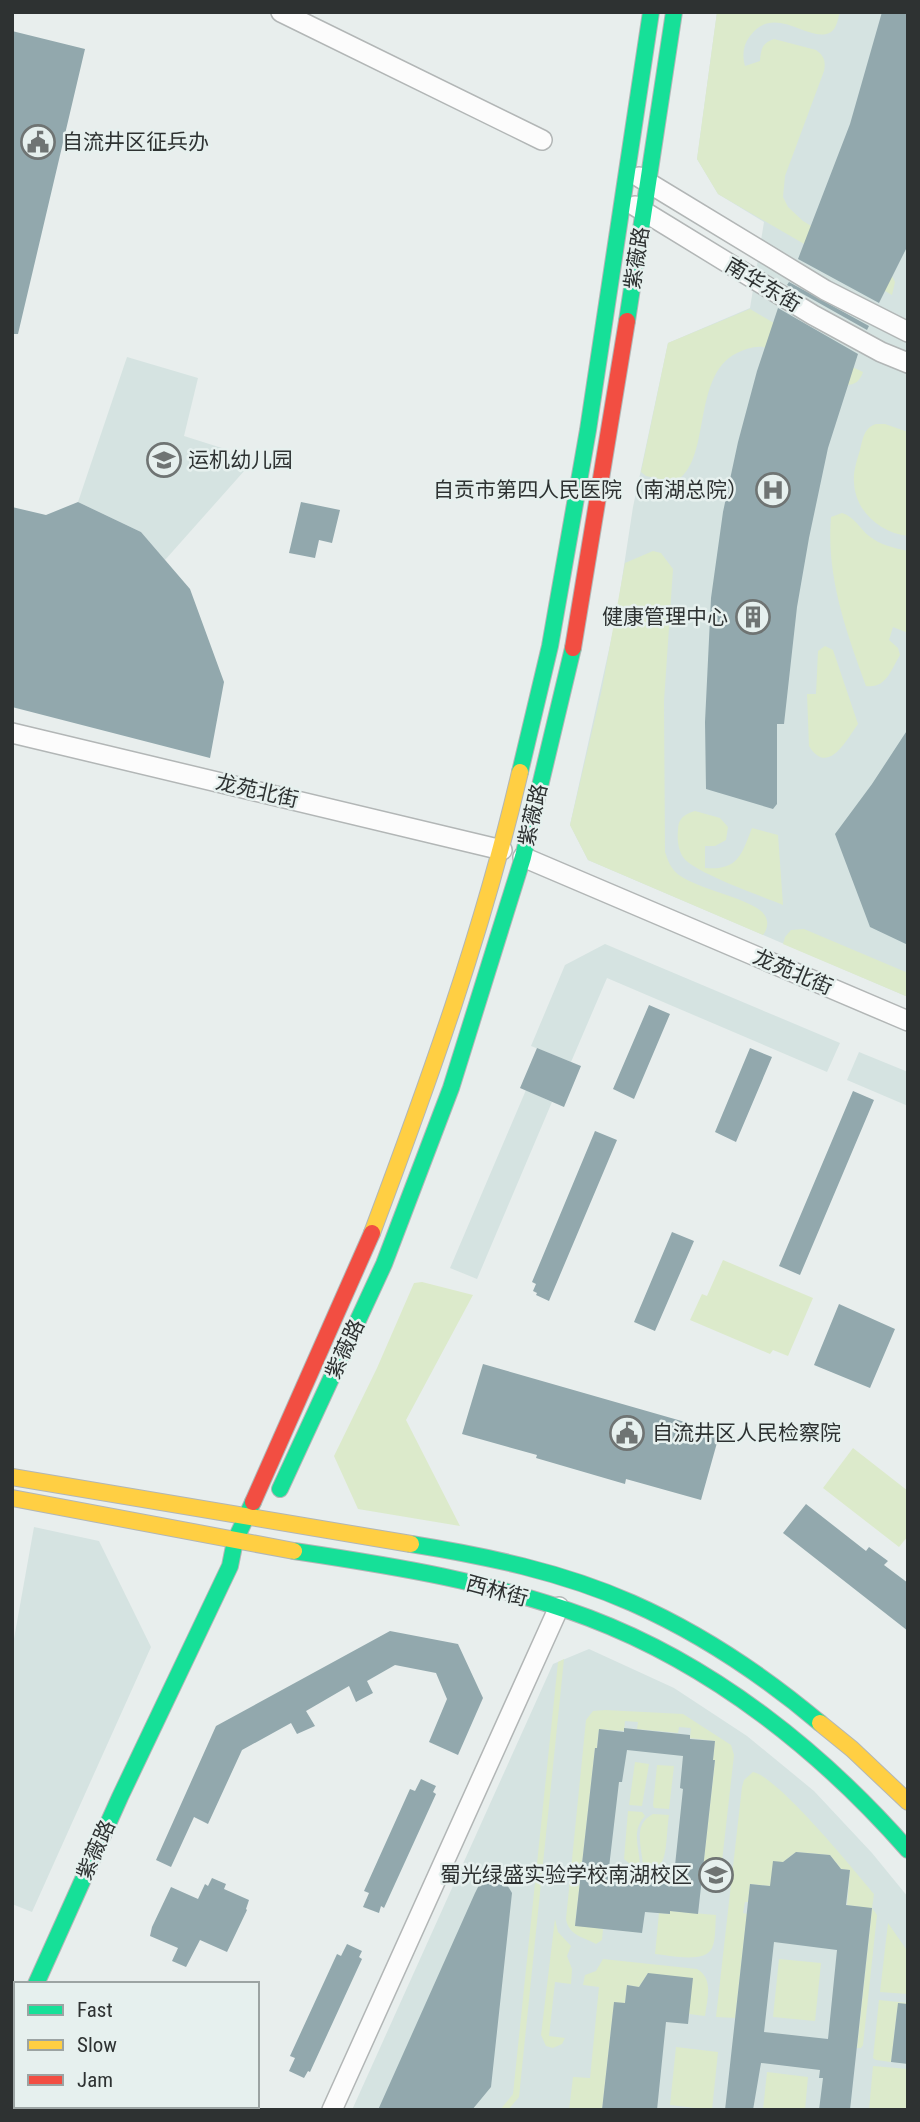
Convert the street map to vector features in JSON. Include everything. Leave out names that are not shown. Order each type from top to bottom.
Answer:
[{"type":"main road","name":"紫薇路","points":[[37,1982],[120,1797],[230,1566],[234,1541],[364,1255],[430,1078],[469,963],[502,850],[550,646],[588,430],[651,12]]},
{"type":"main road","name":"紫薇路","points":[[230,1566],[254,1544],[389,1252],[451,1088],[523,857],[572,650],[610,434],[674,12]]},
{"type":"main road","name":"西林街","points":[[12,1477],[477,1555],[555,1575],[632,1603],[705,1642],[778,1688],[852,1749],[908,1802]]},
{"type":"main road","name":"西林街","points":[[12,1497],[234,1541],[473,1583],[559,1607],[623,1632],[689,1667],[761,1712],[834,1771],[908,1850]]},
{"type":"street","points":[[281,12],[542,140]]},
{"type":"street","name":"南华东街","points":[[628,168],[649,185],[825,290],[908,332]]},
{"type":"street","name":"南华东街","points":[[624,197],[644,213],[813,315],[881,352],[908,363]]},
{"type":"street","name":"龙苑北街","points":[[12,733],[502,850]]},
{"type":"street","name":"龙苑北街","points":[[523,857],[908,1021]]},
{"type":"street","points":[[332,2110],[559,1607]]},
{"type":"shaded area","name":"自贡市第四人民医院（南湖总院）","points":[[717,12],[908,12],[908,997],[588,860],[570,825],[616,618],[633,507],[668,343],[750,308],[764,222],[718,194],[697,159]]},
{"type":"shaded area","name":"运机幼儿园","points":[[127,357],[198,378],[184,436],[225,449],[245,470],[165,560],[141,532],[78,502]]},
{"type":"shaded area","points":[[605,944],[840,1043],[827,1072],[607,978],[571,1062],[531,1046],[565,965]]},
{"type":"shaded area","points":[[859,1052],[908,1072],[908,1106],[847,1080]]},
{"type":"shaded area","points":[[526,1090],[552,1102],[477,1279],[450,1268]]},
{"type":"shaded area","points":[[34,1527],[99,1541],[151,1647],[32,1912],[12,1904],[12,1650]]},
{"type":"shaded area","name":"蜀光绿盛实验学校南湖校区","points":[[589,1649],[674,1688],[747,1736],[814,1791],[872,1853],[908,1897],[908,2110],[352,2110],[553,1664]]},
{"type":"green space","points":[[717,12],[840,12],[833,30],[823,35],[781,23],[760,27],[746,43],[744,62],[745,66],[760,61],[763,47],[774,39],[816,50],[823,57],[824,71],[785,176],[783,197],[788,207],[803,221],[891,274],[895,282],[892,295],[718,194],[697,159]]},
{"type":"green space","points":[[750,309],[837,360],[863,372],[860,378],[855,383],[846,385],[768,348],[741,351],[722,364],[713,380],[694,457],[686,472],[674,482],[646,476],[641,472],[668,343]]},
{"type":"green space","points":[[876,424],[885,424],[908,432],[908,536],[888,530],[871,519],[855,493],[855,470],[863,438],[866,431]]},
{"type":"green space","points":[[842,513],[878,542],[908,551],[908,633],[893,627],[889,640],[898,648],[900,655],[887,677],[873,686],[866,686],[845,624],[835,582],[830,539],[831,517]]},
{"type":"green space","points":[[653,551],[661,553],[673,569],[664,701],[665,852],[679,875],[761,911],[767,923],[763,935],[588,860],[570,825],[602,689],[625,563]]},
{"type":"green space","points":[[825,646],[833,650],[858,724],[843,746],[830,757],[823,758],[816,755],[809,746],[807,694],[816,694],[818,651]]},
{"type":"green space","points":[[695,811],[720,818],[728,827],[726,840],[715,846],[705,846],[705,868],[725,867],[738,859],[752,828],[778,835],[783,905],[714,877],[683,857],[678,840],[679,823],[685,815]]},
{"type":"green space","points":[[804,929],[908,973],[908,997],[783,944],[791,930]]},
{"type":"green space","points":[[723,1260],[813,1298],[788,1356],[773,1350],[770,1354],[690,1320],[702,1294],[707,1296]]},
{"type":"green space","points":[[422,1282],[473,1295],[406,1420],[460,1526],[358,1509],[334,1456],[414,1283]]},
{"type":"green space","points":[[853,1448],[908,1491],[908,1536],[899,1547],[823,1488]]},
{"type":"green space","points":[[564,1659],[519,2097],[508,2110],[500,2110],[513,2094],[558,1662]]},
{"type":"green space","points":[[593,1711],[683,1714],[731,1745],[734,1755],[720,1879],[702,1877],[715,1741],[690,1738],[691,1728],[679,1727],[678,1733],[637,1729],[638,1722],[625,1721],[624,1731],[599,1729],[575,1925],[603,1929],[602,1940],[596,1944],[574,1933],[566,1919],[586,1720]]},
{"type":"green space","points":[[635,1762],[649,1764],[642,1806],[629,1805]]},
{"type":"green space","points":[[657,1765],[674,1766],[669,1809],[654,1808],[653,1805]]},
{"type":"green space","points":[[753,1772],[765,1778],[797,1806],[874,1894],[872,1908],[877,1915],[861,2048],[857,2048],[872,1909],[847,1905],[850,1870],[841,1869],[830,1855],[796,1852],[783,1862],[770,1889],[770,1886],[750,1884],[748,1902],[745,1902],[743,1913],[747,1914],[735,2018],[716,2017],[742,1787],[744,1780]]},
{"type":"green space","points":[[628,1811],[642,1812],[645,1816],[637,1833],[640,1865],[630,1864],[624,1859]]},
{"type":"green space","points":[[653,1814],[669,1815],[664,1855],[659,1865],[643,1866],[640,1830],[646,1819]]},
{"type":"green space","points":[[670,1911],[716,1915],[714,1941],[708,1953],[694,1957],[655,1954],[659,1913],[669,1914]]},
{"type":"green space","points":[[555,1919],[558,1932],[571,1946],[567,1956],[572,1969],[571,1984],[555,1982],[549,2036],[565,2038],[562,2044],[553,2048],[546,2046],[541,2035]]},
{"type":"green space","points":[[888,1923],[908,1952],[908,1994],[880,1992]]},
{"type":"green space","points":[[603,1959],[697,1969],[708,1984],[705,2016],[689,2014],[648,1973],[639,1987],[627,1985],[625,2003],[614,2003],[602,2110],[569,2110],[573,2077],[590,2078],[599,1987],[583,1985],[585,1975],[596,1971]]},
{"type":"green space","points":[[779,1959],[821,1963],[815,2021],[773,2017]]},
{"type":"green space","points":[[879,2000],[908,2003],[908,2012],[897,2011],[891,2062],[873,2058]]},
{"type":"green space","points":[[676,2047],[718,2052],[712,2110],[670,2105]]},
{"type":"green space","points":[[873,2066],[908,2069],[908,2110],[869,2110]]},
{"type":"green space","points":[[767,2072],[808,2077],[805,2110],[763,2110]]},
{"type":"building","points":[[882,12],[908,12],[908,245],[879,303],[798,259],[850,124]]},
{"type":"building","name":"自流井区征兵办","points":[[12,31],[85,49],[18,334],[12,334]]},
{"type":"building","points":[[789,282],[869,326],[867,330],[787,285]]},
{"type":"building","name":"健康管理中心","points":[[778,308],[858,354],[828,448],[809,538],[797,607],[784,724],[777,724],[777,804],[773,809],[706,789],[705,722],[711,598],[723,512],[757,371]]},
{"type":"building","points":[[78,502],[141,532],[190,589],[224,682],[210,758],[12,707],[12,507],[46,515]]},
{"type":"building","points":[[301,502],[340,510],[332,543],[319,540],[315,558],[289,553]]},
{"type":"building","points":[[908,729],[908,945],[870,927],[835,834]]},
{"type":"building","points":[[649,1005],[670,1014],[634,1099],[613,1089]]},
{"type":"building","points":[[537,1048],[581,1066],[564,1107],[520,1088]]},
{"type":"building","points":[[750,1048],[772,1057],[736,1142],[715,1132]]},
{"type":"building","points":[[853,1091],[874,1100],[800,1275],[779,1266]]},
{"type":"building","points":[[595,1131],[617,1140],[549,1301],[536,1295],[533,1291],[536,1284],[532,1282]]},
{"type":"building","points":[[672,1232],[694,1241],[655,1331],[634,1322]]},
{"type":"building","points":[[839,1304],[895,1329],[870,1388],[814,1365]]},
{"type":"building","name":"自流井区人民检察院","points":[[483,1364],[720,1432],[701,1500],[626,1479],[625,1484],[462,1434]]},
{"type":"building","points":[[806,1504],[866,1551],[869,1547],[888,1561],[884,1565],[908,1583],[908,1631],[783,1533]]},
{"type":"building","points":[[390,1631],[458,1644],[483,1698],[458,1755],[429,1742],[447,1699],[436,1673],[395,1665],[367,1681],[373,1693],[356,1702],[349,1686],[306,1711],[315,1726],[297,1734],[291,1723],[242,1750],[208,1824],[194,1817],[171,1867],[156,1860],[216,1726]]},
{"type":"building","points":[[624,1728],[690,1735],[690,1739],[715,1741],[698,1914],[645,1912],[642,1933],[575,1926],[599,1729],[624,1732]],"holes":[[[627,1750],[683,1756],[680,1788],[683,1789],[674,1875],[671,1874],[670,1883],[608,1876],[619,1782],[622,1782]]]},
{"type":"building","points":[[421,1779],[436,1786],[433,1792],[436,1794],[384,1908],[381,1906],[379,1913],[363,1907],[369,1893],[364,1891],[410,1789],[415,1791]]},
{"type":"building","points":[[796,1852],[830,1855],[841,1869],[850,1870],[846,1905],[872,1908],[850,2110],[819,2110],[823,2078],[819,2078],[820,2070],[761,2063],[753,2110],[725,2110],[750,1884],[770,1886],[773,1861],[783,1862]],"holes":[[[774,1942],[837,1950],[828,2039],[764,2032]]]},
{"type":"building","points":[[494,1877],[506,1883],[512,1893],[491,2087],[472,2110],[378,2110],[475,1893],[480,1883]]},
{"type":"building","points":[[212,1878],[226,1884],[224,1889],[249,1900],[247,1910],[227,1952],[200,1940],[186,1967],[172,1961],[178,1948],[150,1936],[152,1927],[171,1887],[198,1899],[205,1884],[208,1886]]},
{"type":"building","points":[[347,1944],[362,1951],[359,1957],[362,1959],[310,2072],[308,2071],[304,2078],[289,2071],[295,2058],[290,2056],[337,1954],[341,1956]]},
{"type":"building","points":[[648,1973],[693,1978],[688,2024],[666,2022],[657,2110],[602,2110],[614,2002],[625,2003],[627,1985],[639,1987]]},
{"type":"building","points":[[898,2003],[908,2004],[908,2064],[891,2062]]},
{"type":"traffic: fast","points":[[520,772],[550,646],[588,430],[651,12]]},
{"type":"traffic: fast","points":[[627,321],[674,12]]},
{"type":"traffic: fast","points":[[280,1489],[384,1264],[451,1088],[523,857],[573,648]]},
{"type":"traffic: fast","points":[[37,1982],[120,1797],[230,1566],[235,1541],[253,1502]]},
{"type":"traffic: fast","points":[[411,1544],[523,1566],[578,1582],[632,1603],[682,1628],[730,1657],[820,1723]]},
{"type":"traffic: fast","points":[[294,1551],[406,1569],[517,1594],[589,1618],[635,1637],[721,1686],[802,1745],[908,1850]]},
{"type":"traffic: fast","points":[[12,2036],[14,2032]]},
{"type":"traffic: slow","points":[[372,1233],[454,1005],[489,890],[520,772]]},
{"type":"traffic: slow","points":[[12,1477],[411,1544]]},
{"type":"traffic: slow","points":[[12,1498],[294,1551]]},
{"type":"traffic: slow","points":[[820,1723],[908,1802]]},
{"type":"traffic: jam","points":[[573,648],[627,321]]},
{"type":"traffic: jam","points":[[253,1502],[372,1233]]},
{"type":"place","name":"自流井区征兵办","points":[[38,142]]},
{"type":"place","name":"运机幼儿园","points":[[164,460]]},
{"type":"place","name":"自贡市第四人民医院（南湖总院）","points":[[773,490]]},
{"type":"place","name":"健康管理中心","points":[[753,617]]},
{"type":"place","name":"自流井区人民检察院","points":[[627,1433]]},
{"type":"place","name":"蜀光绿盛实验学校南湖校区","points":[[716,1875]]}]
